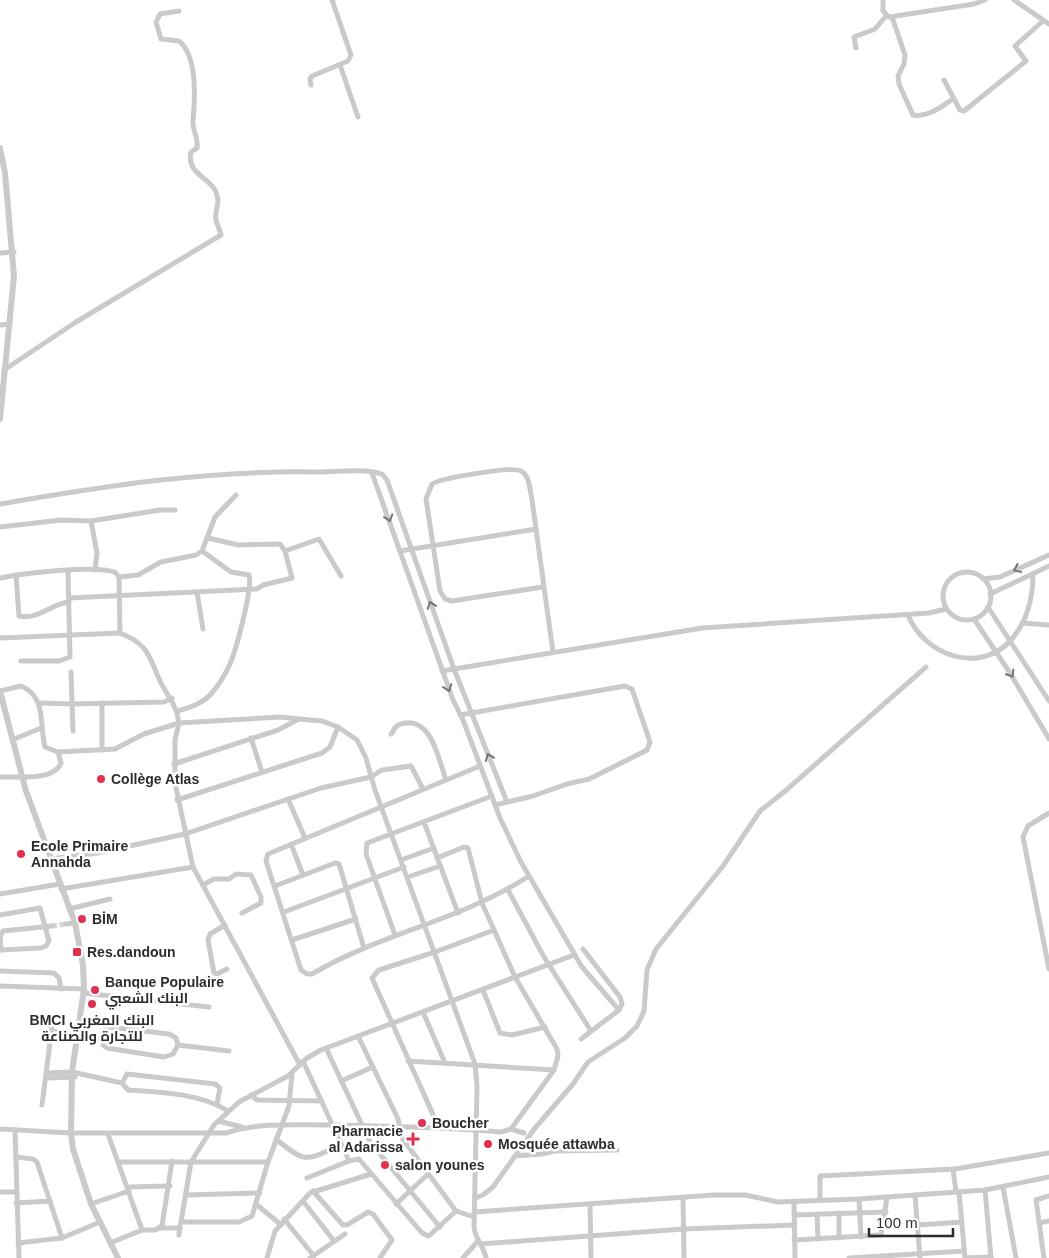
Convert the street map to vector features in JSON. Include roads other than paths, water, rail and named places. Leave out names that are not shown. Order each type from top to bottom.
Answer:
[{"type":"street","points":[[311,85],[310,79],[312,76],[340,65],[350,59],[351,56],[332,0]]},
{"type":"street","points":[[883,0],[883,11],[889,17],[905,59],[898,76],[898,84],[913,115],[921,116],[934,111],[953,99]]},
{"type":"street","points":[[856,48],[854,37],[875,29],[889,17],[974,4],[985,0]]},
{"type":"street","points":[[1014,0],[1049,24]]},
{"type":"street","points":[[4,370],[76,322],[221,235],[216,220],[220,202],[214,188],[197,175],[190,156],[191,152],[197,148],[198,140],[193,123],[195,110],[194,79],[188,54],[179,41],[162,40],[156,22],[160,14],[179,11]]},
{"type":"street","points":[[944,80],[960,110],[964,111],[1026,61],[1015,46],[1043,21]]},
{"type":"street","points":[[340,65],[358,117]]},
{"type":"street","points":[[0,148],[5,173],[14,252],[14,297],[4,370],[0,419]]},
{"type":"street","points":[[0,253],[14,252]]},
{"type":"street","points":[[0,325],[10,324]]},
{"type":"street","points":[[0,504],[98,487],[185,476],[264,471],[372,472],[382,474],[387,480],[454,669],[507,802]]},
{"type":"street","points":[[542,586],[448,600],[440,591],[432,546],[426,499],[432,484],[442,480],[503,471],[522,472],[528,481],[553,652]]},
{"type":"street","points":[[372,472],[442,671],[506,833],[574,955],[599,989],[619,1010]]},
{"type":"street","points":[[120,578],[138,575],[159,563],[191,556],[202,551],[215,517],[236,495]]},
{"type":"street","points":[[0,527],[61,520],[91,521],[155,510],[175,510]]},
{"type":"street","points":[[91,521],[97,553],[95,570]]},
{"type":"street","points":[[400,551],[536,528]]},
{"type":"street","points":[[16,576],[19,616],[35,616],[58,603],[69,600],[120,594],[257,589],[262,585],[292,578],[282,546],[277,544],[238,544],[208,538]]},
{"type":"street","points":[[285,551],[319,539],[341,576]]},
{"type":"street","points":[[178,711],[198,704],[210,695],[221,681],[230,664],[250,588],[249,575],[231,572],[202,551]]},
{"type":"street","points":[[983,579],[990,594],[988,607],[983,614],[974,619],[959,619],[946,608],[943,592],[952,578],[968,572],[983,579],[1000,577],[1049,555]]},
{"type":"street","points":[[990,594],[1049,566]]},
{"type":"street","points":[[0,578],[68,571],[112,570],[120,578],[120,633]]},
{"type":"street","points":[[22,662],[68,659],[70,657],[68,571]]},
{"type":"street","points":[[908,614],[922,638],[944,653],[970,658],[996,651],[1011,640],[1022,623],[1031,599],[1033,574]]},
{"type":"street","points":[[197,592],[203,629]]},
{"type":"street","points":[[988,607],[1049,701]]},
{"type":"street","points":[[442,671],[716,626],[933,613],[946,608]]},
{"type":"street","points":[[974,619],[996,651],[1049,739]]},
{"type":"street","points":[[1022,623],[1049,625]]},
{"type":"street","points":[[0,638],[120,633],[133,638],[148,652],[162,684],[178,711],[179,724],[175,740],[174,764],[177,800],[193,866],[322,1101],[349,1161]]},
{"type":"street","points":[[475,1198],[490,1190],[535,1128],[573,1084],[588,1062],[625,1038],[637,1026],[646,1006],[647,970],[656,949],[723,866],[760,811],[926,667]]},
{"type":"street","points":[[71,672],[73,731]]},
{"type":"street","points":[[118,1258],[91,1204],[76,1157],[71,1134],[71,1075],[84,992],[82,965],[75,924],[21,776],[0,691],[21,686],[32,693],[40,703],[41,728],[45,747],[58,752],[115,749],[144,734],[179,724],[280,717],[322,721],[338,726],[357,740],[366,758],[475,1064],[475,1235],[486,1258]]},
{"type":"street","points":[[460,715],[625,686],[633,691],[650,742],[647,750],[594,778],[495,805]]},
{"type":"street","points":[[40,703],[164,702],[172,698]]},
{"type":"street","points":[[102,702],[102,750]]},
{"type":"street","points":[[174,764],[278,730],[299,719]]},
{"type":"street","points":[[391,734],[398,725],[417,722],[431,738],[446,780]]},
{"type":"street","points":[[177,800],[327,750],[338,726]]},
{"type":"street","points":[[12,740],[41,728]]},
{"type":"street","points":[[251,738],[262,772]]},
{"type":"street","points":[[0,777],[43,776],[53,772],[61,763],[58,752]]},
{"type":"street","points":[[51,859],[105,851],[185,834],[288,799],[371,776],[382,770],[411,766],[423,789]]},
{"type":"street","points":[[480,766],[305,838],[270,853],[266,857],[301,970],[307,974],[395,935],[482,903],[508,890],[529,876]]},
{"type":"street","points":[[395,935],[366,854],[366,845],[369,841],[492,796]]},
{"type":"street","points":[[288,799],[305,838]]},
{"type":"street","points":[[1049,813],[1028,826],[1023,837],[1049,969]]},
{"type":"street","points":[[424,822],[458,912]]},
{"type":"street","points":[[291,844],[303,876]]},
{"type":"street","points":[[437,858],[462,847],[468,848],[482,903],[515,977],[557,1049],[558,1056],[554,1070],[511,1129]]},
{"type":"street","points":[[402,860],[434,848]]},
{"type":"street","points":[[275,886],[338,863],[364,948]]},
{"type":"street","points":[[0,894],[61,887],[193,866]]},
{"type":"street","points":[[408,877],[440,866]]},
{"type":"street","points":[[284,912],[375,880],[404,867]]},
{"type":"street","points":[[203,885],[218,878],[229,879],[236,874],[250,875],[261,897],[261,903],[242,913]]},
{"type":"street","points":[[508,890],[550,965],[591,1031]]},
{"type":"street","points":[[69,909],[110,898]]},
{"type":"street","points":[[0,915],[40,908],[49,926],[49,941],[46,946],[1,950],[0,937],[3,931],[49,926]]},
{"type":"street","points":[[292,940],[356,919]]},
{"type":"street","points":[[66,924],[75,924]]},
{"type":"street","points":[[225,925],[210,934],[208,940],[214,973],[217,974],[227,969]]},
{"type":"street","points":[[436,1127],[435,1119],[372,980],[373,976],[379,970],[494,930]]},
{"type":"street","points":[[581,1039],[622,1006],[621,999],[583,948]]},
{"type":"street","points":[[180,1235],[191,1162],[208,1133],[228,1111],[251,1095],[292,1073],[301,1063],[326,1048],[574,955]]},
{"type":"street","points":[[0,971],[54,973],[59,978],[61,989]]},
{"type":"street","points":[[0,986],[61,989],[209,1007]]},
{"type":"street","points":[[483,990],[500,1034],[512,1036],[545,1027]]},
{"type":"street","points":[[423,1012],[446,1063]]},
{"type":"street","points":[[42,1106],[53,1019]]},
{"type":"street","points":[[109,1027],[169,1034],[176,1038],[178,1045],[173,1054],[164,1057],[107,1048],[102,1044],[102,1039],[103,1032],[109,1027]]},
{"type":"street","points":[[51,1034],[87,1036],[102,1039]]},
{"type":"street","points":[[358,1036],[398,1119],[402,1138],[427,1175],[456,1211],[474,1214],[590,1204],[737,1195],[771,1202],[887,1197],[985,1190],[1049,1177]]},
{"type":"street","points":[[178,1045],[229,1051]]},
{"type":"street","points":[[326,1048],[370,1142],[409,1192],[440,1227]]},
{"type":"street","points":[[408,1062],[475,1064],[554,1070]]},
{"type":"street","points":[[342,1081],[373,1067]]},
{"type":"street","points":[[110,1243],[142,1230],[180,1225],[244,1221],[252,1216],[268,1162],[290,1101],[292,1073]]},
{"type":"street","points":[[122,1083],[127,1074],[215,1084],[220,1088],[217,1104]]},
{"type":"street","points":[[46,1076],[80,1075],[122,1083],[128,1090],[176,1095],[217,1104],[228,1111]]},
{"type":"street","points":[[251,1095],[257,1100],[322,1101]]},
{"type":"street","points":[[218,1121],[242,1127]]},
{"type":"street","points":[[0,1129],[71,1134],[226,1133],[242,1127],[282,1124],[436,1127],[501,1132],[511,1129],[524,1133]]},
{"type":"street","points":[[15,1130],[19,1258]]},
{"type":"street","points":[[108,1134],[142,1230]]},
{"type":"street","points":[[276,1139],[296,1156],[306,1159],[341,1145]]},
{"type":"street","points":[[515,1156],[555,1151],[618,1150]]},
{"type":"street","points":[[820,1200],[820,1176],[953,1169],[1049,1153]]},
{"type":"street","points":[[16,1157],[33,1159],[37,1162],[62,1238]]},
{"type":"street","points":[[307,1178],[358,1158],[396,1204],[425,1235],[429,1236],[456,1211]]},
{"type":"street","points":[[159,1228],[164,1223],[172,1161]]},
{"type":"street","points":[[118,1162],[268,1162]]},
{"type":"street","points":[[953,1169],[958,1192],[965,1258],[991,1258],[985,1190]]},
{"type":"street","points":[[267,1258],[270,1242],[280,1224],[313,1191],[330,1188],[371,1174]]},
{"type":"street","points":[[396,1204],[427,1175]]},
{"type":"street","points":[[91,1204],[128,1189],[170,1186]]},
{"type":"street","points":[[1003,1187],[1016,1258]]},
{"type":"street","points":[[313,1191],[342,1225],[347,1225],[368,1212],[373,1214],[392,1240],[380,1258]]},
{"type":"street","points":[[0,1192],[16,1192]]},
{"type":"street","points":[[186,1195],[260,1193]]},
{"type":"street","points":[[915,1195],[920,1256]]},
{"type":"street","points":[[1044,1258],[1036,1200],[1049,1196]]},
{"type":"street","points":[[794,1240],[861,1237],[883,1234],[887,1197]]},
{"type":"street","points":[[683,1198],[684,1258]]},
{"type":"street","points":[[859,1198],[861,1237]]},
{"type":"street","points":[[16,1203],[50,1201]]},
{"type":"street","points":[[303,1201],[334,1241]]},
{"type":"street","points":[[794,1201],[795,1258]]},
{"type":"street","points":[[256,1204],[280,1224]]},
{"type":"street","points":[[590,1204],[591,1258]]},
{"type":"street","points":[[794,1215],[886,1212]]},
{"type":"street","points":[[816,1214],[818,1239]]},
{"type":"street","points":[[839,1214],[839,1238]]},
{"type":"street","points":[[284,1219],[312,1257],[345,1234]]},
{"type":"street","points":[[1039,1223],[1049,1221]]},
{"type":"street","points":[[18,1244],[62,1238],[100,1222]]},
{"type":"street","points":[[918,1225],[962,1222]]},
{"type":"street","points":[[463,1258],[480,1242],[684,1229],[794,1225]]},
{"type":"street","points":[[849,1258],[937,1255],[964,1251]]},
{"type":"tunnel","points":[[52,926],[66,924]]},
{"type":"place","name":"Collège Atlas","points":[[101,779]]},
{"type":"place","name":"Ecole Primaire Annahda","points":[[21,854]]},
{"type":"place","name":"BİM","points":[[82,919]]},
{"type":"place","name":"Res.dandoun","points":[[77,952]]},
{"type":"place","name":"Banque Populaire البنك الشعبي","points":[[95,990]]},
{"type":"place","name":"BMCI البنك المغربي للتجارة والصناعة","points":[[92,1004]]},
{"type":"place","name":"Boucher","points":[[422,1123]]},
{"type":"place","name":"Pharmacie al Adarissa","points":[[413,1139]]},
{"type":"place","name":"Mosquée attawba","points":[[488,1144]]},
{"type":"place","name":"salon younes","points":[[385,1165]]}]
